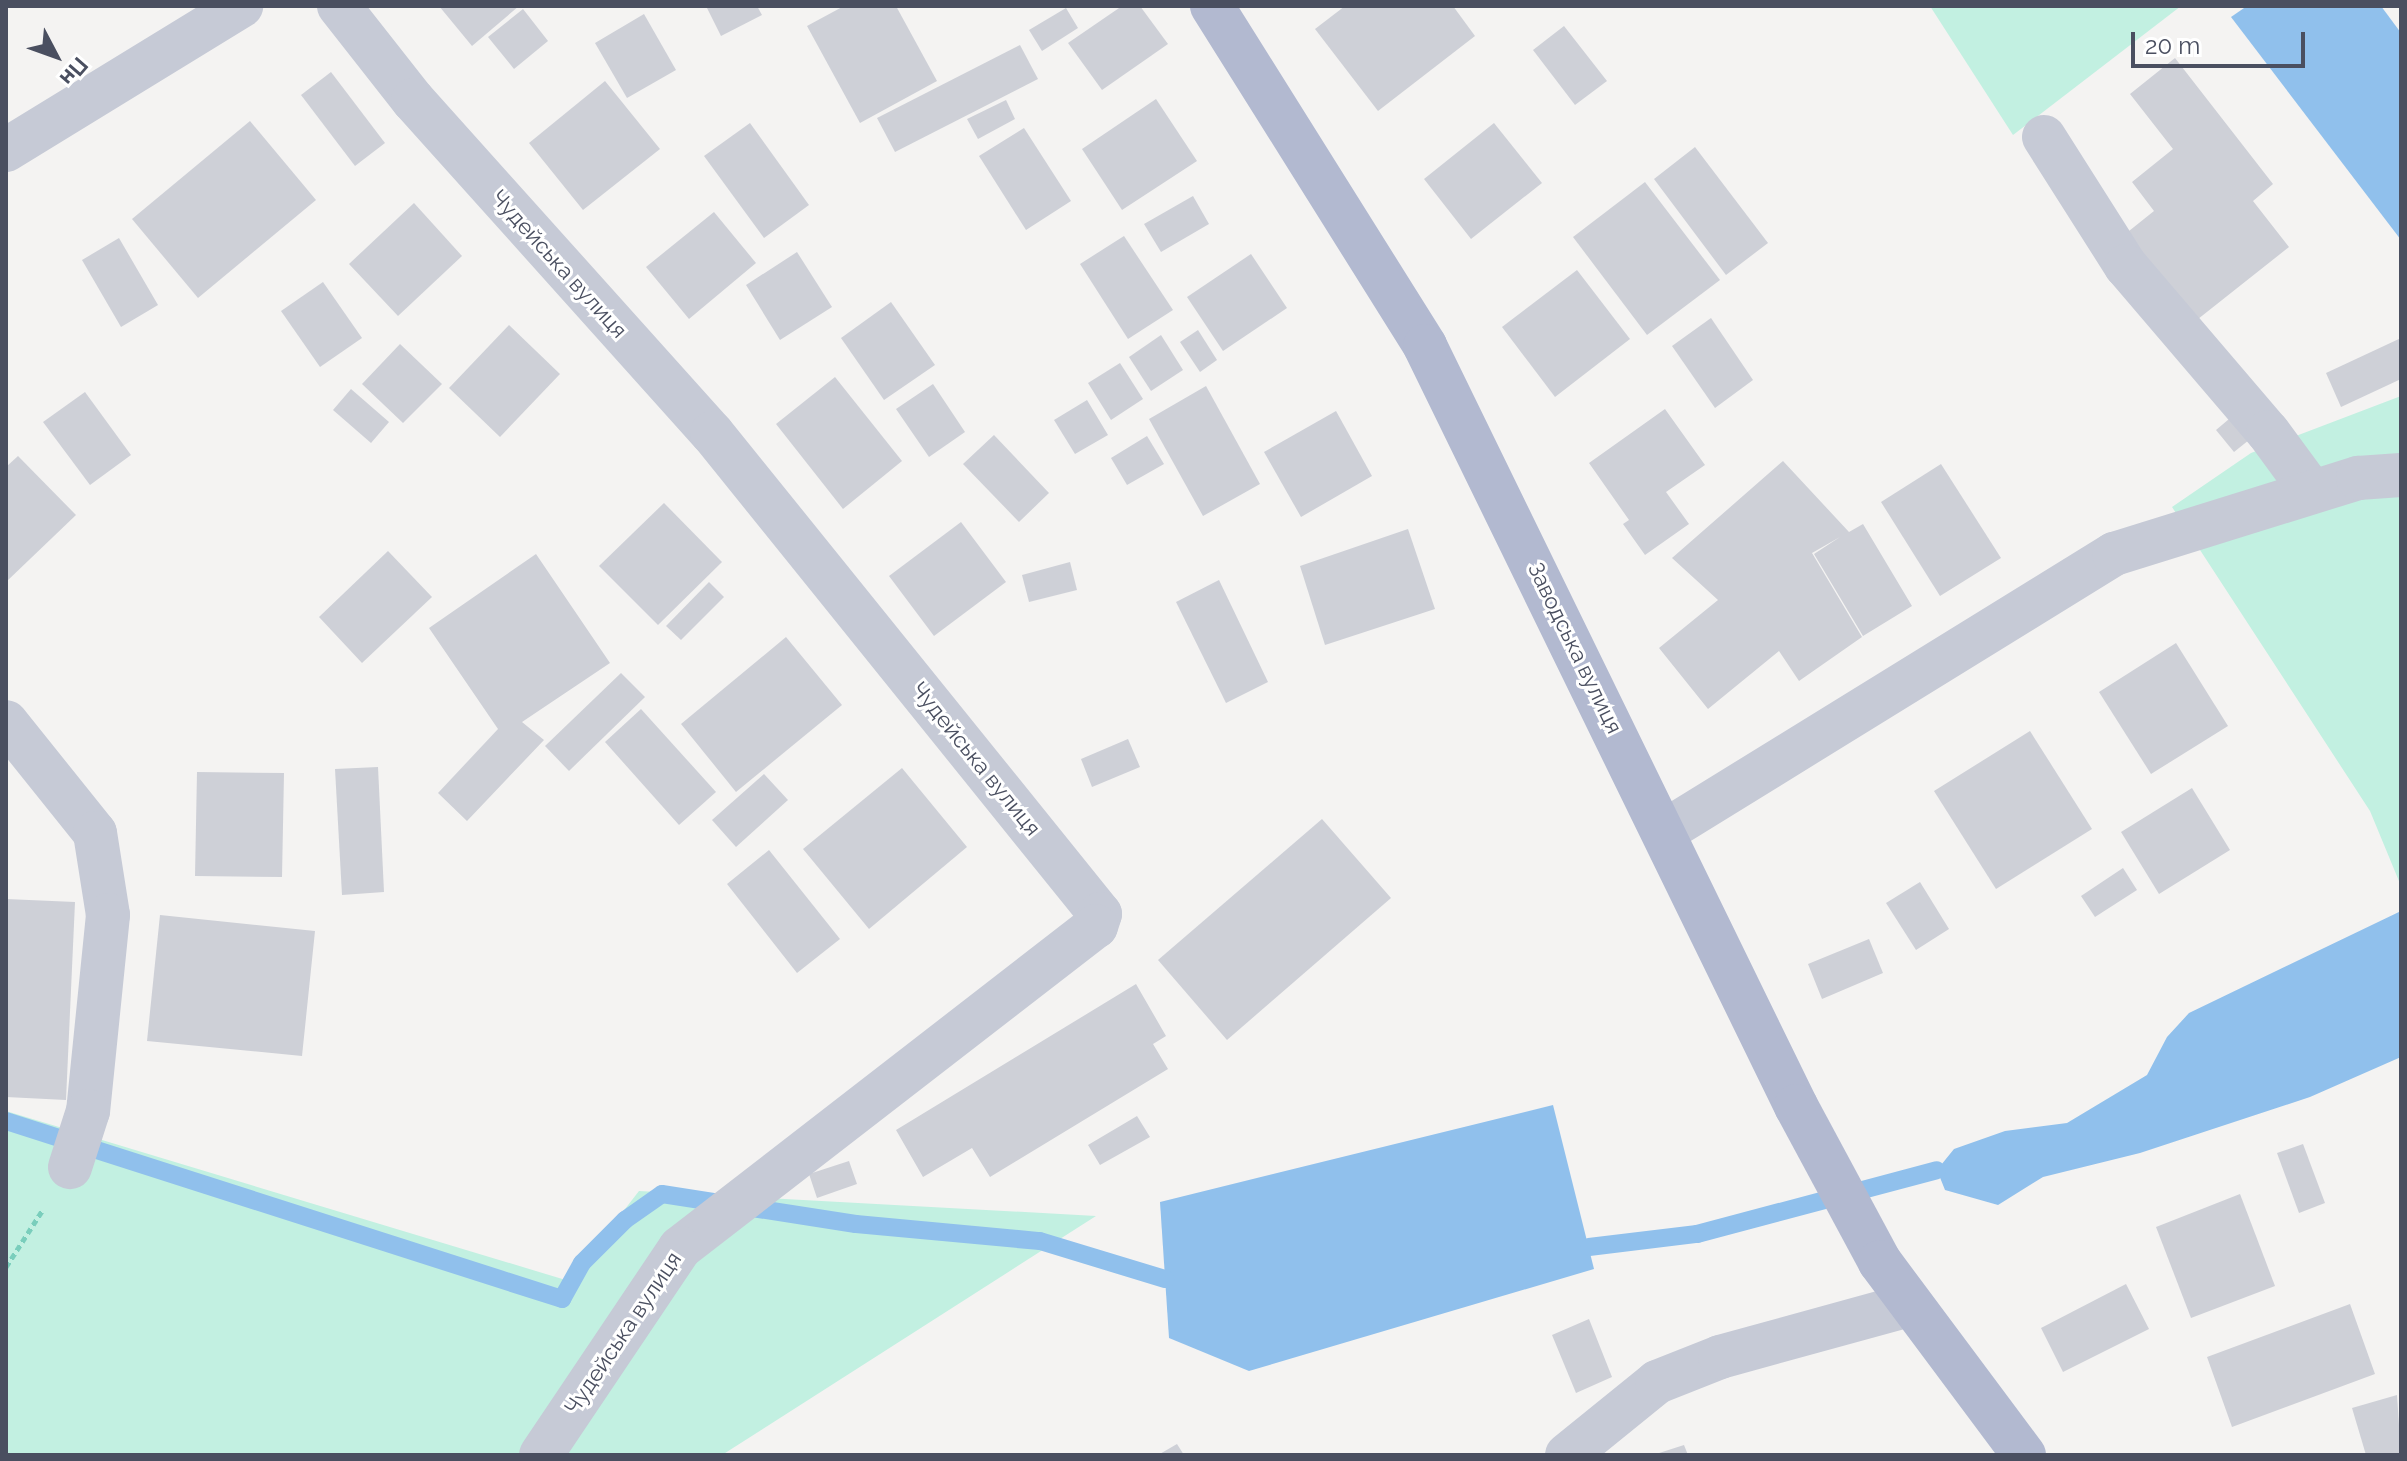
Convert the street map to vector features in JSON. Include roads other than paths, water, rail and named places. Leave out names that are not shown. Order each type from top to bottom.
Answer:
[{"type":"main road","name":"Заводська вулиця","points":[[1212,6],[1425,346],[1816,1141],[1880,1262],[1909,1305],[2024,1455]]},
{"type":"street","points":[[6,150],[241,6]]},
{"type":"street","name":"Чудейська вулиця","points":[[339,6],[413,100],[712,433],[1099,910],[1096,926],[809,1144],[680,1248],[541,1455]]},
{"type":"street","points":[[2044,137],[2126,266],[2268,432],[2312,492]]},
{"type":"street","points":[[1665,831],[2114,554],[2358,478],[2401,475]]},
{"type":"street","points":[[6,722],[95,833],[108,915],[88,1111],[70,1167]]},
{"type":"street","points":[[1567,1455],[1657,1382],[1720,1357],[1909,1305]]},
{"type":"street","points":[[1620,1455],[1640,1396]]},
{"type":"water","points":[[2247,6],[2381,6],[2401,33],[2401,240],[2231,17]]},
{"type":"water","points":[[2401,911],[2401,1057],[2310,1097],[2140,1153],[2043,1177],[1998,1205],[1945,1190],[1937,1170],[1954,1149],[2005,1131],[2067,1123],[2147,1075],[2167,1037],[2189,1013]]},
{"type":"water","points":[[1553,1105],[1594,1269],[1249,1371],[1169,1338],[1160,1202]]},
{"type":"waterway","points":[[6,1121],[562,1299],[582,1263],[625,1220],[662,1194],[856,1224],[1040,1241],[1165,1279]]},
{"type":"waterway","points":[[1589,1247],[1697,1234],[1937,1170]]}]
